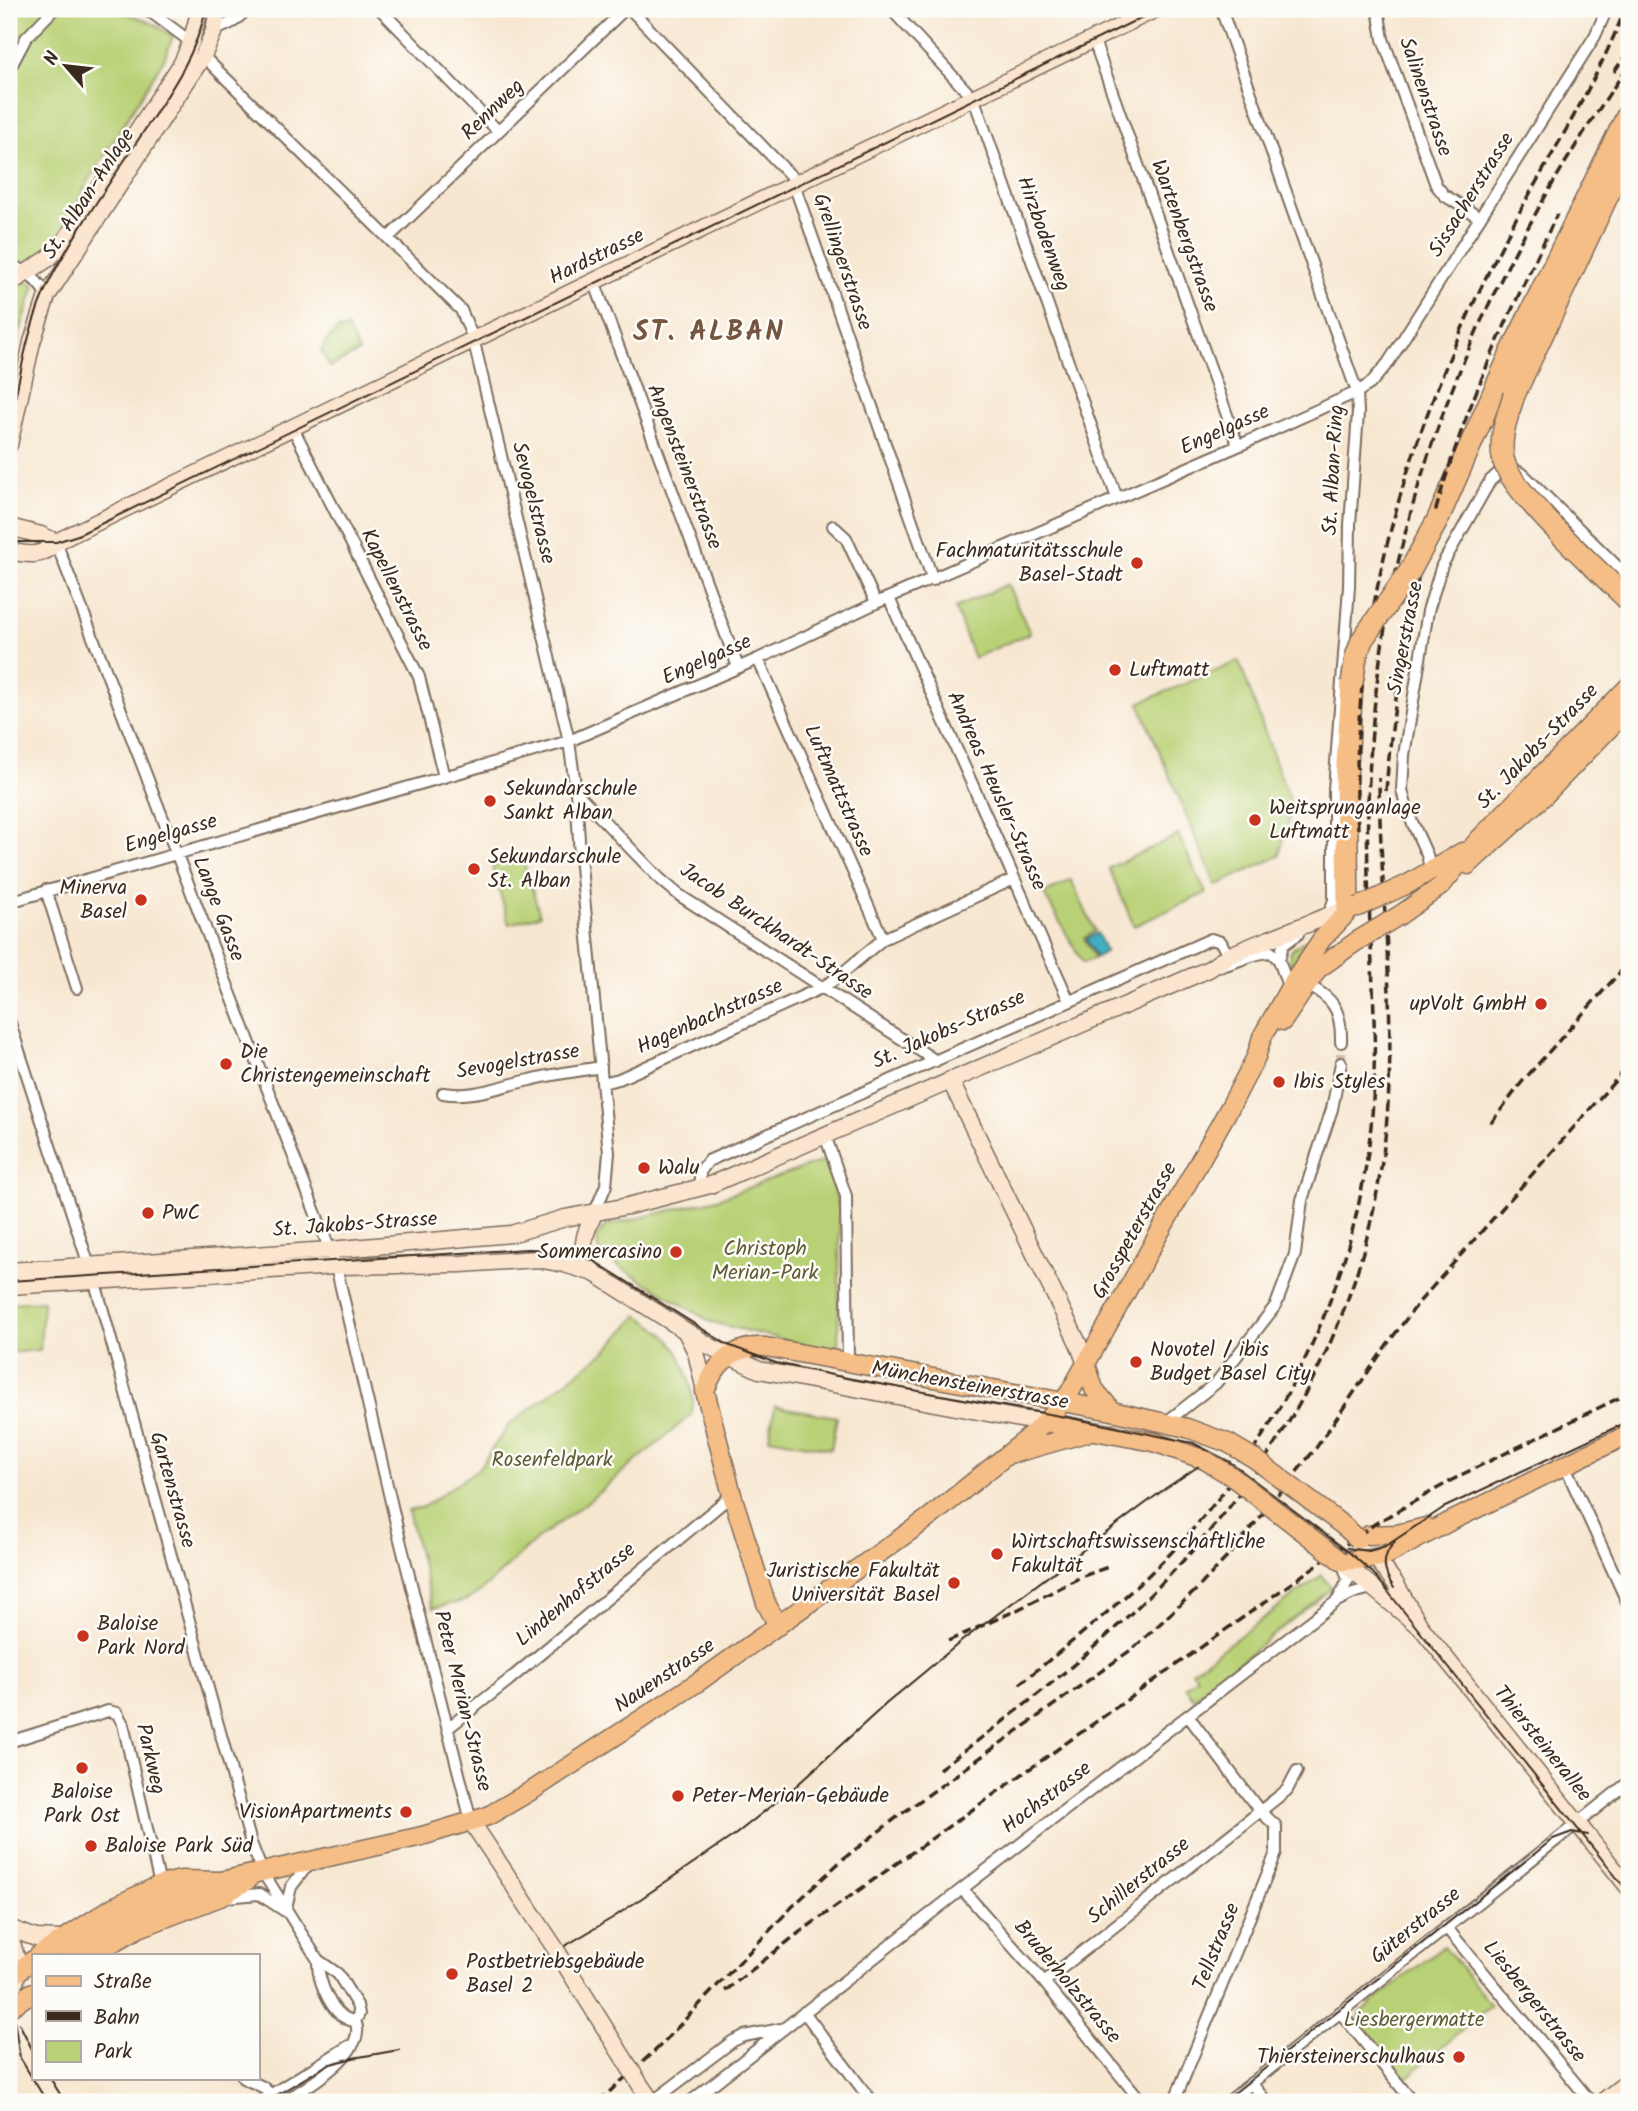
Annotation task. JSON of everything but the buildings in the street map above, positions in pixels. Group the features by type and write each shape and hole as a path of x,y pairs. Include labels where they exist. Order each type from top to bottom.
{"highway":[{"path":"1629,110 1625,147 1523,374 1508,412 1502,446 1509,475 1520,491 1629,601"},
{"path":"1345,910 1354,876 1348,833 1348,740 1356,657 1368,631 1424,548 1452,491 1511,353 1580,212 1625,147"}],"main road":[{"name":"St. Alban-Anlage","path":"9,445 32,342 47,296 203,56 214,31 218,9"},
{"name":"Hardstrasse","path":"9,551 43,554 57,542 1156,9"},
{"name":"St. Alban-Anlage","path":"14,277 49,258 65,241 170,84 191,42 199,13"},
{"path":"199,13 214,31 191,42 203,56"},
{"path":"9,527 57,542"},
{"name":"St. Jakobs-Strasse","path":"1357,940 1400,915 1479,839 1629,686"},
{"path":"1436,879 1490,847 1628,711"},
{"name":"St. Jakobs-Strasse","path":"9,1286 92,1273 512,1234 565,1218 699,1187 731,1177 1209,968 1228,956 1408,884 1436,879"},
{"path":"1345,910 1400,915"},
{"name":"Grosspeterstrasse","path":"1318,969 1322,956 1353,931 1356,920 1345,910"},
{"name":"Grosspeterstrasse","path":"1045,1422 1062,1403 1086,1364 1256,1058 1270,1042 1294,982 1322,939 1346,914 1345,910"},
{"name":"Grosspeterstrasse","path":"1294,982 1318,969 1357,940"},
{"path":"950,1080 1086,1364"},
{"path":"594,1273 587,1264 583,1246 584,1234 595,1212"},
{"name":"St. Jakobs-Strasse","path":"9,1271 92,1273 461,1264 537,1259 594,1273"},
{"name":"Münchensteinerstrasse","path":"594,1273 728,1357 773,1373 1154,1442 1205,1460 1231,1476 1342,1562"},
{"path":"685,1330 696,1353 732,1495 766,1603 778,1626"},
{"name":"Münchensteinerstrasse","path":"728,1357 746,1348 766,1347 1111,1411 1198,1431 1228,1443 1255,1459 1357,1534"},
{"path":"705,1391 712,1375 728,1357"},
{"name":"Münchensteinerstrasse","path":"1086,1364 1094,1389 1111,1411"},
{"name":"Nauenstrasse","path":"93,1954 139,1928 262,1871 422,1836 496,1812 778,1626 930,1517 1009,1455 1045,1422"},
{"path":"1009,1455 1079,1434 1108,1433"},
{"path":"1342,1562 1376,1558 1402,1548 1447,1523 1629,1434"},
{"path":"1357,1534 1397,1534 1447,1523"},
{"path":"1357,1534 1376,1558"},
{"path":"1371,1588 1388,1573 1402,1548"},
{"name":"Thiersteinerallee","path":"1376,1558 1420,1626 1582,1818 1629,1888"},
{"name":"Thiersteinerallee","path":"1342,1562 1420,1626"},
{"name":"Peter Merian-Strasse","path":"471,1821 652,2102"},
{"path":"63,1947 113,1907 160,1885 181,1880 220,1889"},
{"path":"42,1954 152,1906 220,1889"},
{"path":"9,1928 63,1947"},
{"path":"9,1934 16,1982 9,1993"},
{"path":"13,1975 32,1961"},
{"path":"9,2008 32,1993"},
{"path":"1602,2102 1629,2081"}],"street":[{"path":"9,70 26,38 54,9"},
{"path":"140,9 152,13 191,42"},
{"path":"214,31 233,22 248,9"},
{"path":"380,9 498,131"},
{"name":"Rennweg","path":"388,238 625,9"},
{"name":"Grellingerstrasse","path":"631,9 788,170 933,580"},
{"name":"Hirzbodenweg","path":"893,9 972,97 1117,498"},
{"name":"St. Alban-Ring","path":"1221,9 1357,392 1349,587 1334,790 1334,900 1345,910"},
{"name":"Salinenstrasse","path":"1378,9 1384,38 1436,185 1444,195 1479,218"},
{"name":"Sissacherstrasse","path":"1357,392 1370,384 1388,363 1595,36 1607,9"},
{"name":"Wartenbergstrasse","path":"1093,38 1238,446"},
{"name":"Sevogelstrasse","path":"203,56 461,310 474,340 569,741 601,1067 608,1172 607,1185 595,1212"},
{"path":"9,264 14,277 41,286 47,296"},
{"name":"Angensteinerstrasse","path":"594,282 738,667"},
{"name":"Engelgasse","path":"9,902 569,741 1357,392"},
{"name":"Kapellenstrasse","path":"293,428 419,677 444,777"},
{"name":"Singerstrasse","path":"1436,879 1408,813 1402,790 1404,755 1428,611 1442,565 1490,481 1503,469 1512,468 1524,475 1629,578"},
{"path":"833,526 846,537 876,603"},
{"name":"Lange Gasse","path":"57,542 336,1266"},
{"name":"Andreas Heusler-Strasse","path":"889,598 1069,1000"},
{"name":"Luftmattstrasse","path":"758,659 883,939"},
{"name":"Jacob Burckhardt-Strasse","path":"576,792 659,878 679,895 936,1061"},
{"name":"Hagenbachstrasse","path":"602,1083 619,1079 821,988 883,939 1014,879"},
{"path":"46,890 77,988"},
{"name":"St. Jakobs-Strasse","path":"1279,960 1283,945 1289,939 1345,910"},
{"name":"St. Jakobs-Strasse","path":"699,1187 700,1172 708,1161 1069,1000 1211,939 1221,942 1228,956"},
{"name":"St. Jakobs-Strasse","path":"1209,968 1231,964 1262,952 1271,952 1279,960"},
{"path":"1279,960 1294,982 1327,996 1336,1007 1341,1042"},
{"name":"Gartenstrasse","path":"9,1020 92,1273 247,1830 262,1871 318,1960 338,1974 357,2005 359,2014 355,2021 338,2013 323,1989 318,1976 318,1960"},
{"path":"1165,1423 1216,1383 1276,1305 1295,1254 1302,1200 1332,1109 1340,1063"},
{"name":"Sevogelstrasse","path":"443,1093 460,1096 486,1092 558,1073 601,1067"},
{"path":"825,1135 846,1196 848,1363"},
{"name":"Peter Merian-Strasse","path":"336,1266 398,1532 471,1821"},
{"path":"1565,1466 1629,1606"},
{"name":"Lindenhofstrasse","path":"447,1728 509,1681 732,1495"},
{"path":"1337,1601 1348,1580 1342,1562"},
{"name":"Hochstrasse","path":"690,2102 1337,1601 1371,1588"},
{"name":"Parkweg","path":"9,1742 108,1711 117,1713 123,1724 160,1885"},
{"name":"Tellstrasse","path":"1174,2102 1276,1853 1276,1826 1259,1810 1188,1717"},
{"path":"1259,1810 1287,1790 1297,1771"},
{"name":"Güterstrasse","path":"1228,2102 1629,1782"},
{"name":"Schillerstrasse","path":"1044,1982 1259,1810"},
{"path":"220,1889 260,1894 288,1911 291,1887 312,1860"},
{"name":"Bruderholzstrasse","path":"962,1889 1044,1982 1142,2102"},
{"name":"Liesbergerstrasse","path":"1447,1927 1591,2102"},
{"path":"804,2012 872,2102"},
{"path":"1340,2012 1413,2102"},
{"path":"283,2102 334,2068 351,2045 359,2028 355,2021"},
{"name":"Hochstrasse","path":"652,2102 733,2041 744,2036 782,2029"},
{"path":"259,2102 351,2045"},
{"path":"247,2080 271,2095"},
{"path":"1251,2083 1267,2102"}],"green space":[{"path":"73,8 117,12 156,25 173,37 164,59 88,182 66,226 52,246 26,262 9,254 9,9"},
{"path":"25,280 35,285 20,332 9,383 9,290"},
{"path":"347,327 359,352 330,367 321,351 327,340 339,329 341,331"},
{"path":"1007,584 1030,633 974,658 955,608"},
{"path":"1239,661 1292,807 1279,856 1216,886 1139,703"},
{"path":"1178,835 1206,893 1134,926 1109,868"},
{"path":"522,857 540,915 509,924 492,866"},
{"path":"1071,880 1095,931 1084,938 1095,958 1083,963 1044,894"},
{"path":"1318,935 1292,967 1292,950"},
{"name":"Christoph Merian-Park","path":"825,1160 840,1210 838,1353 711,1322 607,1259 598,1250 597,1237 605,1226 714,1200"},
{"path":"43,1301 40,1350 9,1353 9,1303"},
{"name":"Rosenfeldpark","path":"638,1315 658,1329 677,1350 692,1392 691,1415 590,1500 537,1539 481,1591 467,1600 433,1608 408,1511 423,1507 478,1469 509,1425 606,1351"},
{"path":"775,1406 837,1417 831,1449 769,1438"},
{"path":"1322,1575 1332,1588 1194,1698 1185,1687 1197,1677 1192,1671"},
{"name":"Liesbergermatte","path":"1444,1946 1491,2005 1405,2079 1360,2022 1359,2013"}],"water":[{"path":"1097,933 1106,951 1096,957 1086,939"}],"waterway":[{"path":"9,15 12,9"}],"tunnel":[{"path":"1341,1042 1341,1063"},
{"path":"9,1989 32,1975"}],"tram line":[{"path":"9,428 30,333 42,297 83,223 181,73 196,42 206,9"},
{"path":"9,542 56,542 78,535 1159,9"},
{"path":"9,1281 527,1249 553,1250 594,1261 728,1345 776,1363 1193,1443 1230,1462 1373,1573 1629,1893"},
{"path":"1347,1548 1369,1551 1386,1546 1443,1508 1629,1421"},
{"path":"543,1959 614,1917 736,1834 796,1786 887,1703 963,1640 1166,1488 1202,1464 1229,1462"},
{"path":"1394,1588 1387,1576 1385,1559 1395,1542"},
{"path":"1223,2102 1553,1839 1572,1832 1588,1835"},
{"path":"9,1968 16,1995"},
{"path":"9,1987 20,2058 32,2078"},
{"path":"19,2023 32,2049"},
{"path":"265,2102 327,2065 399,2050"},
{"path":"34,2080 47,2102"},
{"path":"51,2080 65,2102"},
{"path":"9,2091 16,2102"}],"railway":[{"path":"1358,829 1357,753 1363,679 1374,605 1390,532 1411,461 1436,390 1465,321 1498,253 1597,72 1625,9"},
{"path":"1614,72 1629,50"},
{"path":"1020,1684 1134,1588 1170,1554 1214,1504 1253,1450 1288,1393 1317,1333 1341,1270 1358,1206 1369,1140 1374,1074 1374,1000 1368,876 1368,795 1380,660 1394,580 1414,501 1439,423 1469,348 1542,202 1629,65"},
{"path":"1386,791 1405,645 1414,596 1438,501 1480,383 1557,214"},
{"path":"939,1769 1025,1704 1105,1637 1179,1565 1244,1488 1299,1404 1342,1313 1373,1213 1388,1104 1390,1022 1379,778"},
{"path":"1491,1123 1522,1082 1629,962"},
{"path":"598,2102 658,2048 791,1908 843,1859 900,1815 1135,1647 1194,1592 1232,1552 1316,1448 1420,1301 1629,1065"},
{"path":"725,1991 800,1932 1376,1523 1463,1474 1629,1393"},
{"path":"948,1641 1081,1577 1108,1567"}],"place":[{"name":"Fachmaturitätsschule Basel-Stadt","path":"1137,563"},
{"name":"Luftmatt","path":"1115,670"},
{"name":"Sekundarschule Sankt Alban","path":"490,801"},
{"name":"Weitsprunganlage Luftmatt","path":"1255,820"},
{"name":"Sekundarschule St. Alban","path":"474,869"},
{"name":"Minerva Basel","path":"141,900"},
{"name":"upVolt GmbH","path":"1541,1004"},
{"name":"Die Christengemeinschaft","path":"226,1064"},
{"name":"Ibis Styles","path":"1279,1082"},
{"name":"Walu","path":"644,1168"},
{"name":"PwC","path":"148,1213"},
{"name":"Sommercasino","path":"676,1252"},
{"name":"Novotel / ibis Budget Basel City","path":"1136,1362"},
{"name":"Wirtschaftswissenschaftliche Fakultät","path":"997,1554"},
{"name":"Juristische Fakultät Universität Basel","path":"954,1583"},
{"name":"Baloise Park Nord","path":"83,1636"},
{"name":"Baloise Park Ost","path":"82,1768"},
{"name":"Peter-Merian-Gebäude","path":"678,1796"},
{"name":"VisionApartments","path":"406,1812"},
{"name":"Baloise Park Süd","path":"91,1846"},
{"name":"Postbetriebsgebäude Basel 2","path":"452,1974"},
{"name":"Thiersteinerschulhaus","path":"1459,2057"}],"district":[{"name":"ST. ALBAN","path":"709,332"}]}
